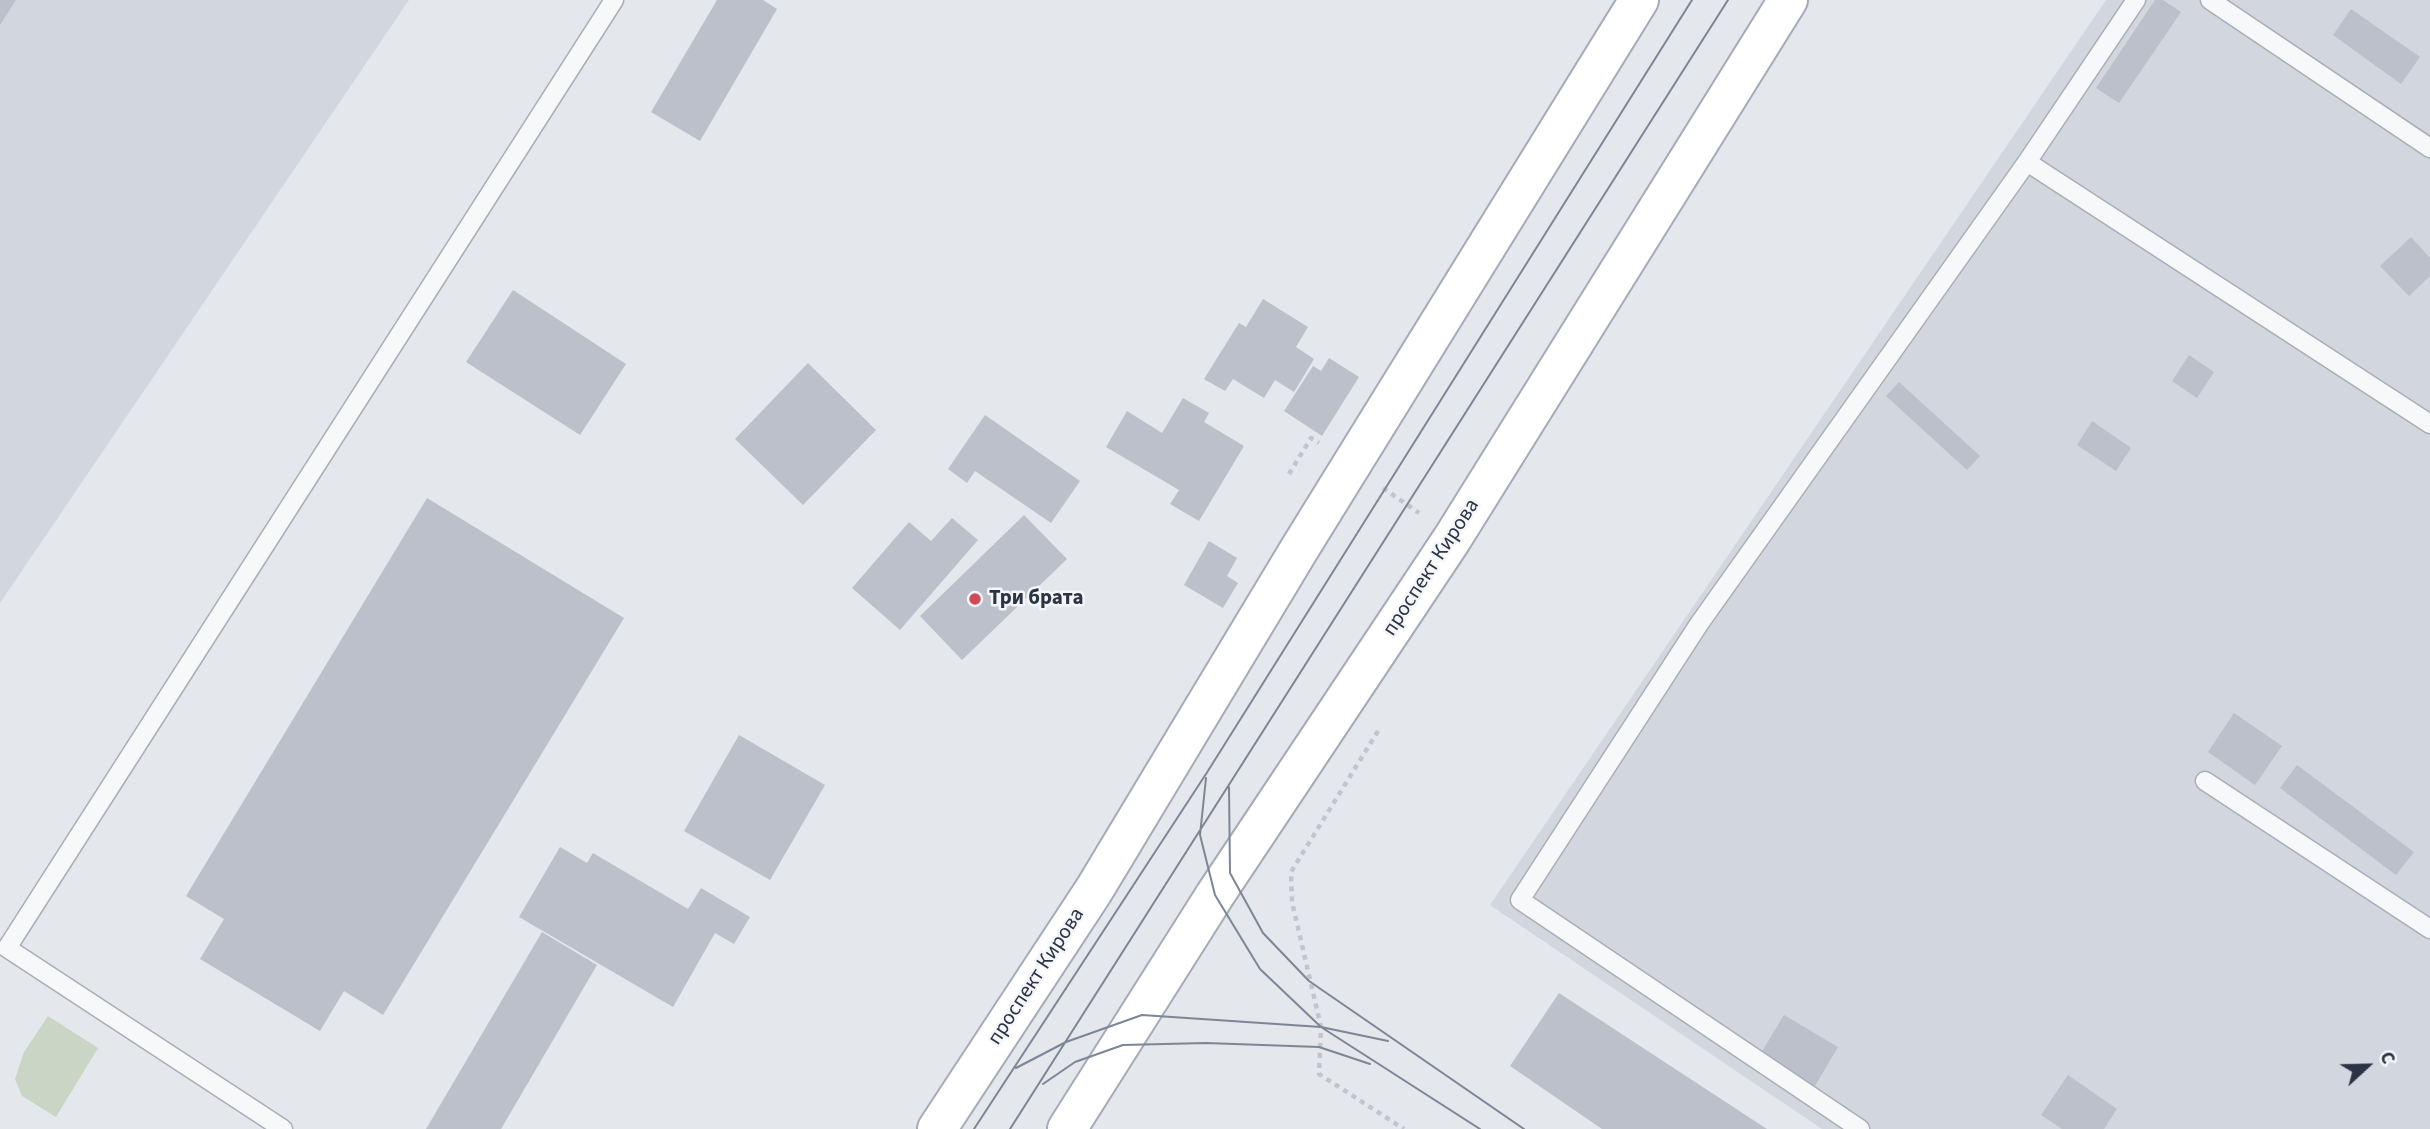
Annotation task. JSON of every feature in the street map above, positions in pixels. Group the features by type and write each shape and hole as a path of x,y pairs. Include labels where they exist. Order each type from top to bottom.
{"main road":[{"name":"проспект Кирова","path":"937,1129 1094,890 1639,0"},
{"name":"проспект Кирова","path":"1067,1129 1123,1045 1215,895 1452,539 1788,0"}],"lane":[{"path":"283,1129 7,948 614,0"},
{"path":"1860,1129 1520,900 1699,624 2027,162 2136,0"},
{"path":"2210,0 2430,148"},
{"path":"2027,162 2430,424"},
{"path":"2205,781 2430,929"}],"path":[{"path":"1289,474 1311,438 1452,539"},
{"path":"1383,722 1291,872 1292,902 1321,1027 1319,1074 1404,1129"}],"shaded area":[{"path":"0,0 409,0 0,603"},
{"path":"2106,0 2430,0 2430,1129 1822,1129 1490,905"}],"green space":[{"path":"48,1016 98,1048 56,1117 22,1096 15,1079 24,1052"}],"building":[{"path":"0,0 16,0 0,25"},
{"path":"717,0 763,0 777,9 700,141 651,112"},
{"path":"2155,0 2163,0 2181,12 2119,103 2096,88"},
{"path":"2351,9 2420,57 2401,84 2333,35"},
{"path":"2411,237 2430,258 2430,276 2409,296 2380,266"},
{"path":"513,290 626,364 580,435 466,362"},
{"path":"1263,299 1308,327 1296,347 1314,359 1294,392 1275,380 1264,398 1233,379 1225,391 1204,379 1239,323 1246,327"},
{"path":"2189,355 2214,372 2197,398 2172,381"},
{"path":"1329,358 1359,377 1322,436 1284,411 1313,366 1321,371"},
{"path":"808,363 876,430 803,505 735,439"},
{"path":"1899,382 1980,456 1967,470 1886,396"},
{"path":"1183,398 1209,413 1204,422 1244,446 1199,521 1170,504 1179,490 1106,447 1127,411 1162,433"},
{"path":"985,415 1080,481 1051,523 975,471 967,483 948,469"},
{"path":"2092,421 2131,448 2116,471 2077,445"},
{"path":"427,498 624,618 383,1015 344,991 320,1031 200,959 224,919 186,896"},
{"path":"1024,515 1067,559 962,660 920,616"},
{"path":"952,518 978,540 900,630 852,588 909,522 931,541"},
{"path":"1209,541 1237,558 1227,576 1238,583 1223,608 1184,585"},
{"path":"2234,713 2282,746 2255,785 2208,752"},
{"path":"739,735 825,785 770,880 684,831"},
{"path":"2297,765 2414,852 2396,875 2280,788"},
{"path":"560,847 587,863 593,853 688,909 701,888 750,917 734,944 715,933 673,1007 519,917"},
{"path":"542,932 597,965 501,1129 426,1129"},
{"path":"1559,993 1767,1129 1602,1129 1510,1066"},
{"path":"1784,1015 1838,1047 1812,1091 1758,1058"},
{"path":"2068,1075 2117,1109 2104,1129 2062,1129 2041,1115"}],"tram line":[{"path":"974,1129 1206,774 1692,0"},
{"path":"1010,1129 1728,0"},
{"path":"1206,778 1200,835 1215,895 1260,969 1321,1027 1480,1129"},
{"path":"1229,787 1230,873 1263,933 1309,981 1524,1129"},
{"path":"1016,1068 1066,1042 1142,1015 1321,1027 1388,1041"},
{"path":"1043,1084 1075,1062 1123,1045 1206,1043 1319,1047 1370,1064"}],"place":[{"name":"Три брата","path":"975,599"}]}
